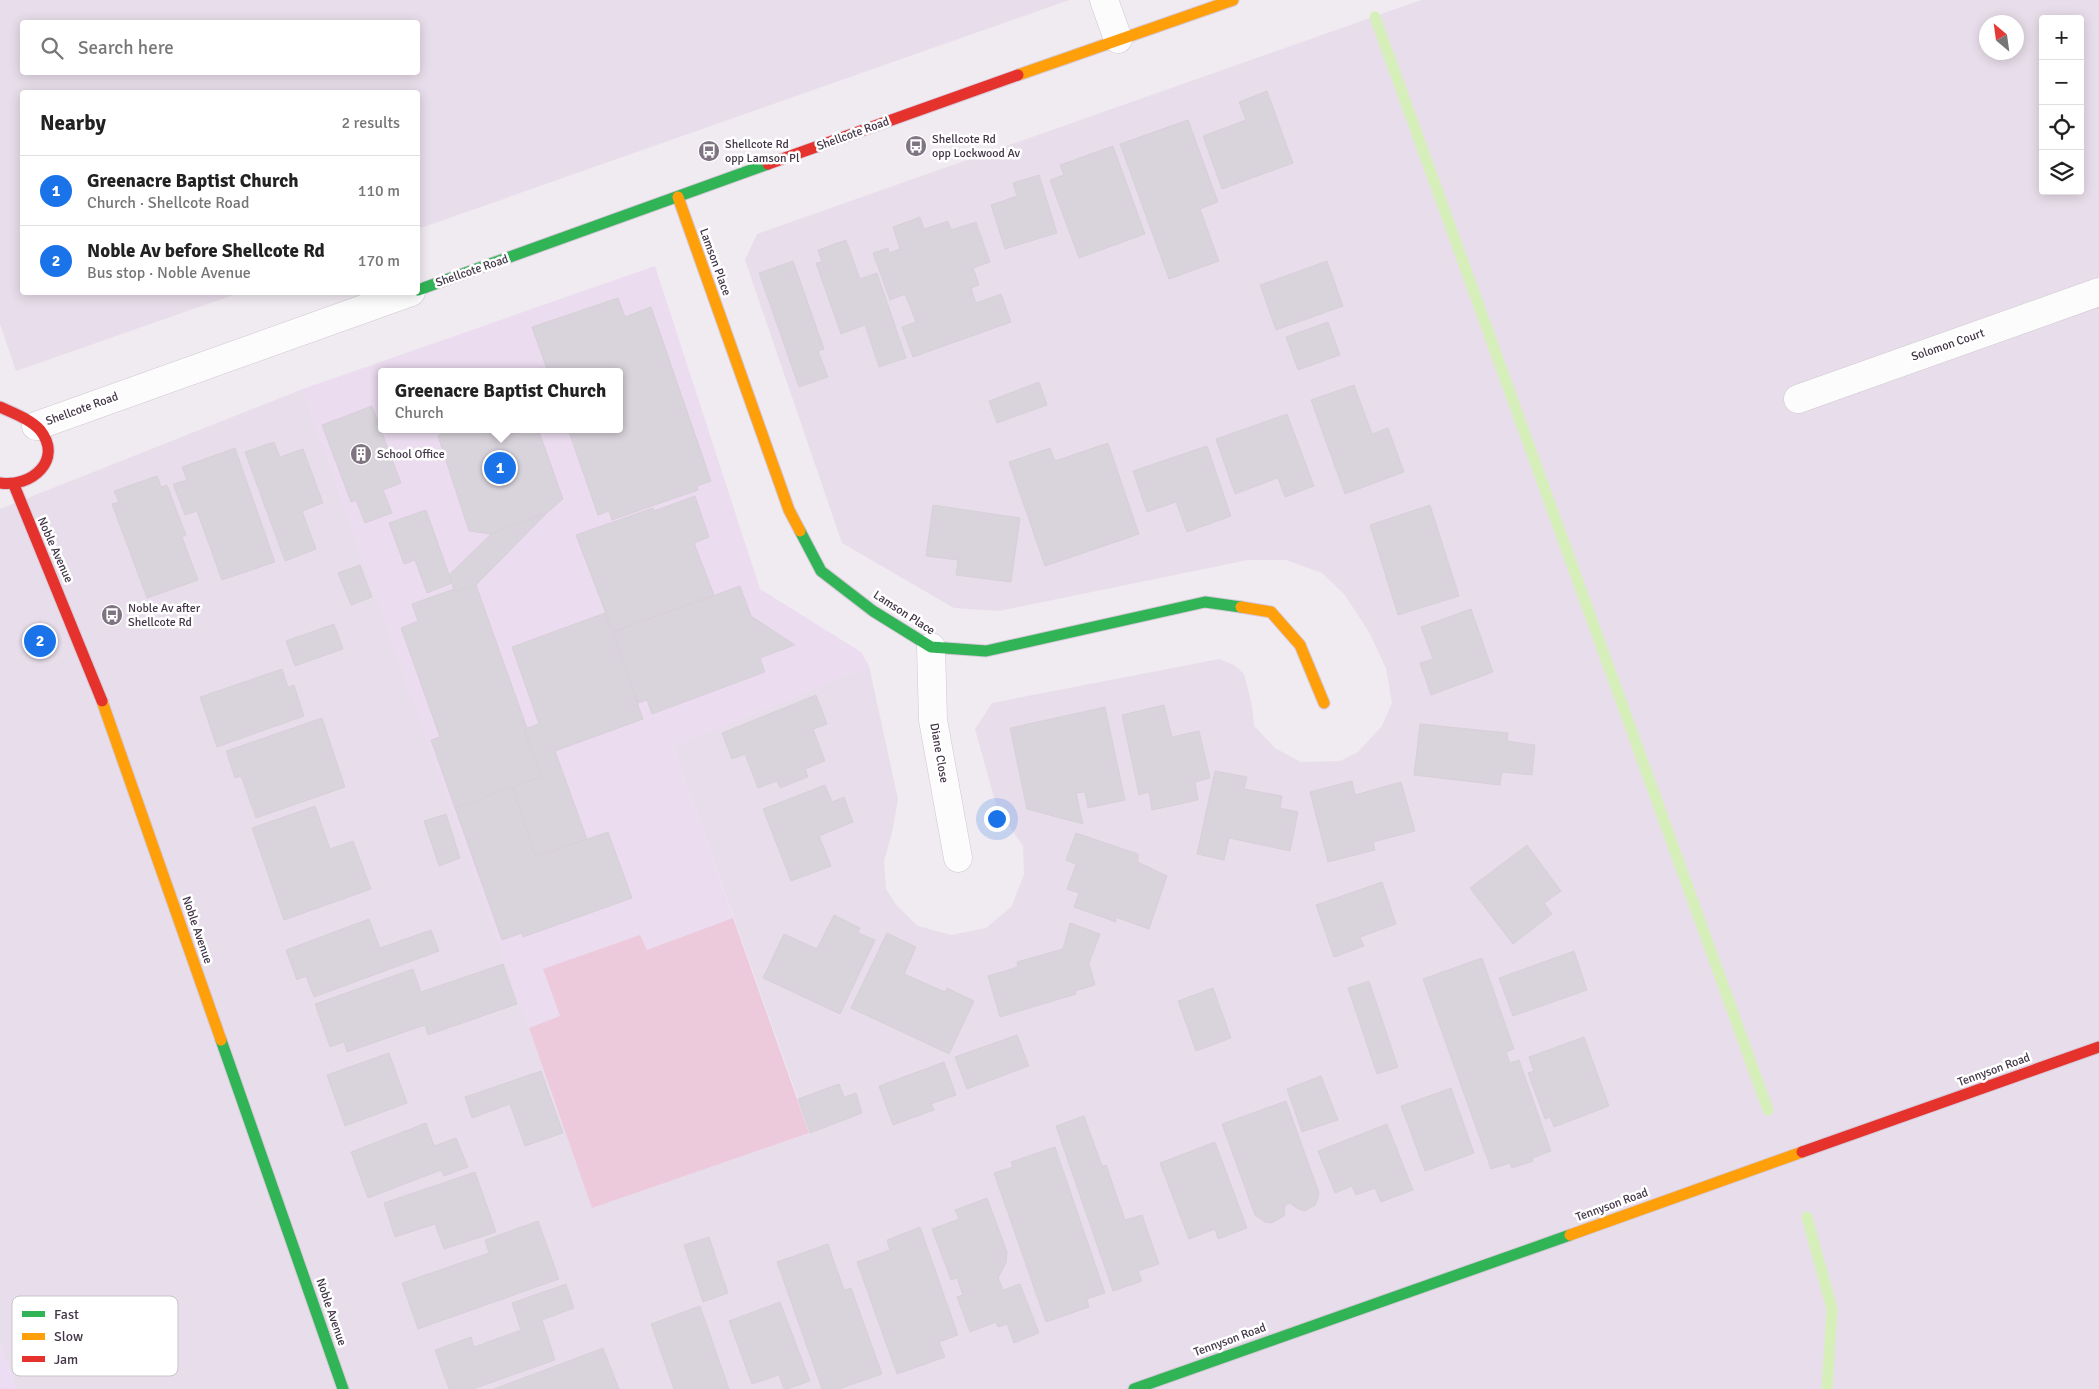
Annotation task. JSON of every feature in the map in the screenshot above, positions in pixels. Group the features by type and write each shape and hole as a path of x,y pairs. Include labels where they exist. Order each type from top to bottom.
{"street":[{"path":"1104,0 1118,39"},
{"name":"Shellcote Road","path":"420,289 1118,39 1233,0"},
{"name":"Lamson Place","path":"678,197 789,510 821,571 873,611 931,647 986,651 1205,602 1271,612 1300,645 1324,703"},
{"name":"Solomon Court","path":"1798,399 2099,292"},
{"name":"Shellcote Road","path":"36,426 403,295"},
{"path":"0,407 36,426 45,438 47,456 40,473 24,484 0,483"},
{"name":"Noble Avenue","path":"14,485 108,718 343,1389"},
{"name":"Diane Close","path":"931,647 933,720 958,858"},
{"name":"Tennyson Road","path":"1134,1389 2099,1047"}],"shaded area":[{"path":"0,0 1069,0 420,228 420,90 20,90 20,295 233,295 16,371 0,324"},
{"path":"1421,0 2099,0 2099,1389 16,1389 0,1344 0,509 303,389 592,1207 810,1133 673,746 869,666 898,799 892,833 884,861 886,889 897,906 918,926 951,935 986,928 1012,906 1024,874 1023,846 997,808 975,729 992,703 1219,659 1234,665 1244,674 1252,705 1254,726 1275,748 1301,762 1340,761 1358,752 1382,726 1392,703 1386,668 1369,632 1344,594 1322,573 1286,560 1248,560 999,611 954,608 842,543 745,260 757,234"},
{"path":"655,266 760,589 861,652 869,666 673,746 809,1133 592,1208 303,389"},
{"path":"733,918 809,1133 592,1208 529,1028 560,1016 543,969 640,935 647,950"},
{"path":"0,1344 16,1389 0,1389"}],"building":[{"path":"1267,91 1293,163 1222,189 1203,136 1246,120 1239,102"},
{"path":"1188,120 1218,202 1200,209 1219,261 1169,279 1120,144"},
{"path":"1113,146 1145,234 1079,258 1050,180 1064,175 1060,165"},
{"path":"1039,175 1057,233 1005,249 991,205 1017,196 1013,183"},
{"path":"920,217 924,229 948,221 951,230 976,222 990,262 973,268 979,285 971,288 976,303 1001,294 1011,322 913,357 902,327 916,322 905,294 890,300 873,253 888,248 889,253 900,249 893,227"},
{"path":"846,240 860,279 877,273 906,358 879,367 865,325 841,334 816,263 822,262 818,250"},
{"path":"793,261 824,349 818,351 828,377 799,387 759,273"},
{"path":"1327,261 1343,306 1276,330 1260,285"},
{"path":"618,298 625,317 651,307 711,481 697,486 698,490 612,520 609,511 598,515 569,433 623,433 623,368 547,368 532,327"},
{"path":"1328,322 1340,355 1298,370 1286,337"},
{"path":"1039,382 1047,405 997,423 989,401"},
{"path":"1354,385 1372,434 1388,428 1404,472 1345,494 1311,400"},
{"name":"School Office","path":"372,406 378,422 378,433 382,433 401,483 383,490 392,513 365,523 356,500 351,502 322,425"},
{"path":"1287,414 1314,486 1285,497 1278,478 1235,494 1216,439"},
{"path":"441,433 539,433 563,499 548,512 491,534 469,531 438,436"},
{"path":"274,442 280,457 303,449 323,503 302,511 316,549 285,561 245,452"},
{"path":"1108,443 1139,534 1045,566 1009,462 1050,448 1055,461"},
{"path":"1207,446 1231,516 1187,532 1176,502 1147,512 1133,471"},
{"path":"235,448 275,562 222,580 197,511 185,515 173,484 187,480 182,467"},
{"path":"157,476 161,487 167,485 186,535 182,537 198,580 147,598 112,504 119,502 114,491"},
{"path":"695,496 709,537 694,543 714,595 613,632 576,535 653,508 654,511"},
{"path":"933,505 1020,518 1011,582 956,575 958,560 926,556"},
{"path":"1430,505 1459,596 1398,615 1370,525"},
{"path":"426,510 452,583 427,593 415,560 404,564 389,523"},
{"path":"548,512 476,585 455,592 449,575 491,534"},
{"path":"360,565 372,597 351,605 338,573"},
{"path":"476,585 527,728 524,729 541,777 455,808 431,740 440,737 401,628 418,621 412,604 454,589 455,592"},
{"path":"740,586 751,616 795,645 760,658 765,672 652,714 647,700 638,703 613,632"},
{"path":"1471,609 1493,672 1431,695 1420,663 1433,659 1421,627"},
{"path":"605,613 643,719 555,751 587,839 536,857 512,787 541,777 524,729 539,724 512,647"},
{"path":"334,624 343,649 295,666 286,641"},
{"path":"282,669 288,687 294,685 304,716 217,747 200,697"},
{"path":"816,695 827,724 813,729 825,761 805,769 808,777 780,788 777,781 758,788 745,754 732,759 722,733"},
{"path":"1164,705 1172,737 1199,731 1210,778 1195,782 1198,800 1152,810 1149,792 1139,795 1122,715"},
{"path":"1105,707 1125,800 1088,808 1085,792 1076,793 1083,824 1027,809 1010,728"},
{"path":"322,718 345,787 256,818 241,776 235,778 226,751"},
{"path":"1420,724 1508,733 1507,741 1535,745 1532,775 1502,772 1500,785 1414,775"},
{"path":"1215,771 1247,777 1244,789 1282,796 1280,808 1298,812 1290,851 1229,838 1224,860 1197,854"},
{"path":"1352,781 1355,795 1401,782 1415,831 1373,842 1375,850 1328,862 1310,792"},
{"path":"825,785 832,802 844,797 853,822 819,836 831,866 791,881 763,809"},
{"path":"512,787 536,857 608,832 632,898 523,937 522,933 502,940 455,808"},
{"path":"315,806 330,849 353,841 371,889 284,920 252,828"},
{"path":"446,814 460,858 439,866 424,821"},
{"path":"1076,833 1138,854 1138,862 1167,876 1149,929 1115,917 1116,922 1074,907 1079,893 1067,889 1076,864 1066,860"},
{"path":"1527,845 1561,891 1544,903 1552,914 1513,944 1470,888"},
{"path":"1382,882 1396,924 1360,937 1364,946 1334,957 1316,905"},
{"path":"834,915 860,928 858,933 875,940 840,1014 763,978 784,934 817,949"},
{"path":"369,919 380,948 431,930 439,951 314,997 306,976 297,980 286,950"},
{"path":"1070,923 1100,934 1089,963 1095,985 1075,991 1076,994 1000,1017 988,976 1018,967 1017,962 1063,949"},
{"path":"887,933 916,947 904,974 945,992 947,988 974,1001 949,1054 851,1008"},
{"path":"1574,951 1587,990 1513,1016 1499,978"},
{"path":"1482,958 1514,1049 1506,1052 1510,1063 1519,1060 1551,1151 1532,1158 1533,1161 1512,1168 1510,1163 1491,1169 1423,979"},
{"path":"503,964 517,1004 428,1035 425,1025 347,1052 344,1042 330,1047 315,1004 413,969 421,992"},
{"path":"1369,981 1398,1067 1377,1074 1348,988"},
{"path":"1213,988 1231,1038 1196,1051 1178,1001"},
{"path":"1017,1035 1029,1066 967,1089 955,1057"},
{"path":"1584,1037 1609,1106 1554,1127 1550,1117 1545,1119 1528,1073 1534,1071 1529,1057"},
{"path":"389,1053 407,1103 345,1126 327,1075"},
{"path":"944,1062 956,1095 931,1104 934,1110 893,1125 879,1086"},
{"path":"541,1071 563,1133 525,1146 510,1104 472,1118 465,1097"},
{"path":"1321,1076 1338,1120 1302,1132 1287,1089"},
{"path":"839,1084 844,1097 856,1093 862,1113 810,1133 798,1099"},
{"path":"1451,1088 1474,1153 1425,1171 1401,1106"},
{"path":"1286,1101 1319,1193 1315,1205 1305,1211 1298,1209 1290,1203 1285,1205 1284,1216 1271,1223 1265,1222 1255,1215 1222,1124"},
{"path":"1084,1116 1102,1166 1106,1165 1125,1220 1142,1215 1159,1264 1138,1271 1142,1281 1113,1291 1056,1126"},
{"path":"426,1123 434,1146 456,1138 468,1167 444,1176 441,1170 368,1198 351,1152"},
{"path":"1387,1124 1413,1190 1381,1202 1375,1188 1356,1195 1352,1186 1335,1193 1318,1151"},
{"path":"1215,1142 1247,1228 1218,1239 1215,1229 1189,1239 1160,1163"},
{"path":"1055,1147 1105,1293 1087,1299 1089,1307 1046,1322 994,1173 1013,1167 1011,1162"},
{"path":"475,1172 496,1232 444,1249 435,1224 395,1237 384,1203"},
{"path":"987,1198 1007,1252 1006,1263 998,1278 1003,1290 1020,1284 1039,1333 1014,1343 1007,1324 998,1327 996,1322 970,1332 957,1297 963,1295 957,1278 951,1280 932,1229 959,1219 955,1210"},
{"path":"538,1221 559,1279 418,1329 402,1283 489,1253 485,1240"},
{"path":"920,1227 958,1335 939,1342 945,1357 897,1374 857,1262 890,1250 887,1240"},
{"path":"709,1237 728,1293 703,1302 684,1245"},
{"path":"828,1244 844,1290 851,1288 882,1374 839,1389 822,1389 777,1262"},
{"path":"566,1284 574,1308 542,1320 555,1360 473,1389 449,1389 435,1350 471,1337 474,1347 521,1330 512,1303"},
{"path":"780,1302 810,1381 787,1389 784,1389 779,1375 752,1384 729,1321"},
{"path":"700,1306 729,1389 674,1389 651,1324"},
{"path":"603,1348 619,1389 494,1389"}],"waterway":[{"path":"1375,17 1768,1110"},
{"path":"1807,1217 1832,1309 1827,1389"}],"traffic: fast":[{"path":"420,289 768,164"},
{"path":"800,531 821,571 873,611 931,647 986,651 1205,602 1241,607"},
{"path":"221,1040 343,1389"},
{"path":"1134,1389 1570,1235"}],"traffic: slow":[{"path":"1018,75 1233,0"},
{"path":"678,197 789,510 800,531"},
{"path":"1241,607 1271,612 1300,645 1324,703"},
{"path":"102,701 221,1040"},
{"path":"1570,1235 1802,1152"}],"traffic: jam":[{"path":"768,164 1018,75"},
{"path":"0,407 36,426 46,441 48,452 41,470 33,476 23,481 0,483"},
{"path":"14,485 102,701"},
{"path":"1802,1152 2099,1047"}],"place":[{"name":"Shellcote Rd opp Lockwood Av","path":"916,146"},
{"name":"Shellcote Rd opp Lamson Pl","path":"709,151"},
{"name":"School Office","path":"361,454"},
{"name":"Greenacre Baptist Church","path":"500,468"},
{"name":"Noble Av after Shellcote Rd","path":"112,615"},
{"name":"Noble Av before Shellcote Rd","path":"40,641"}]}
